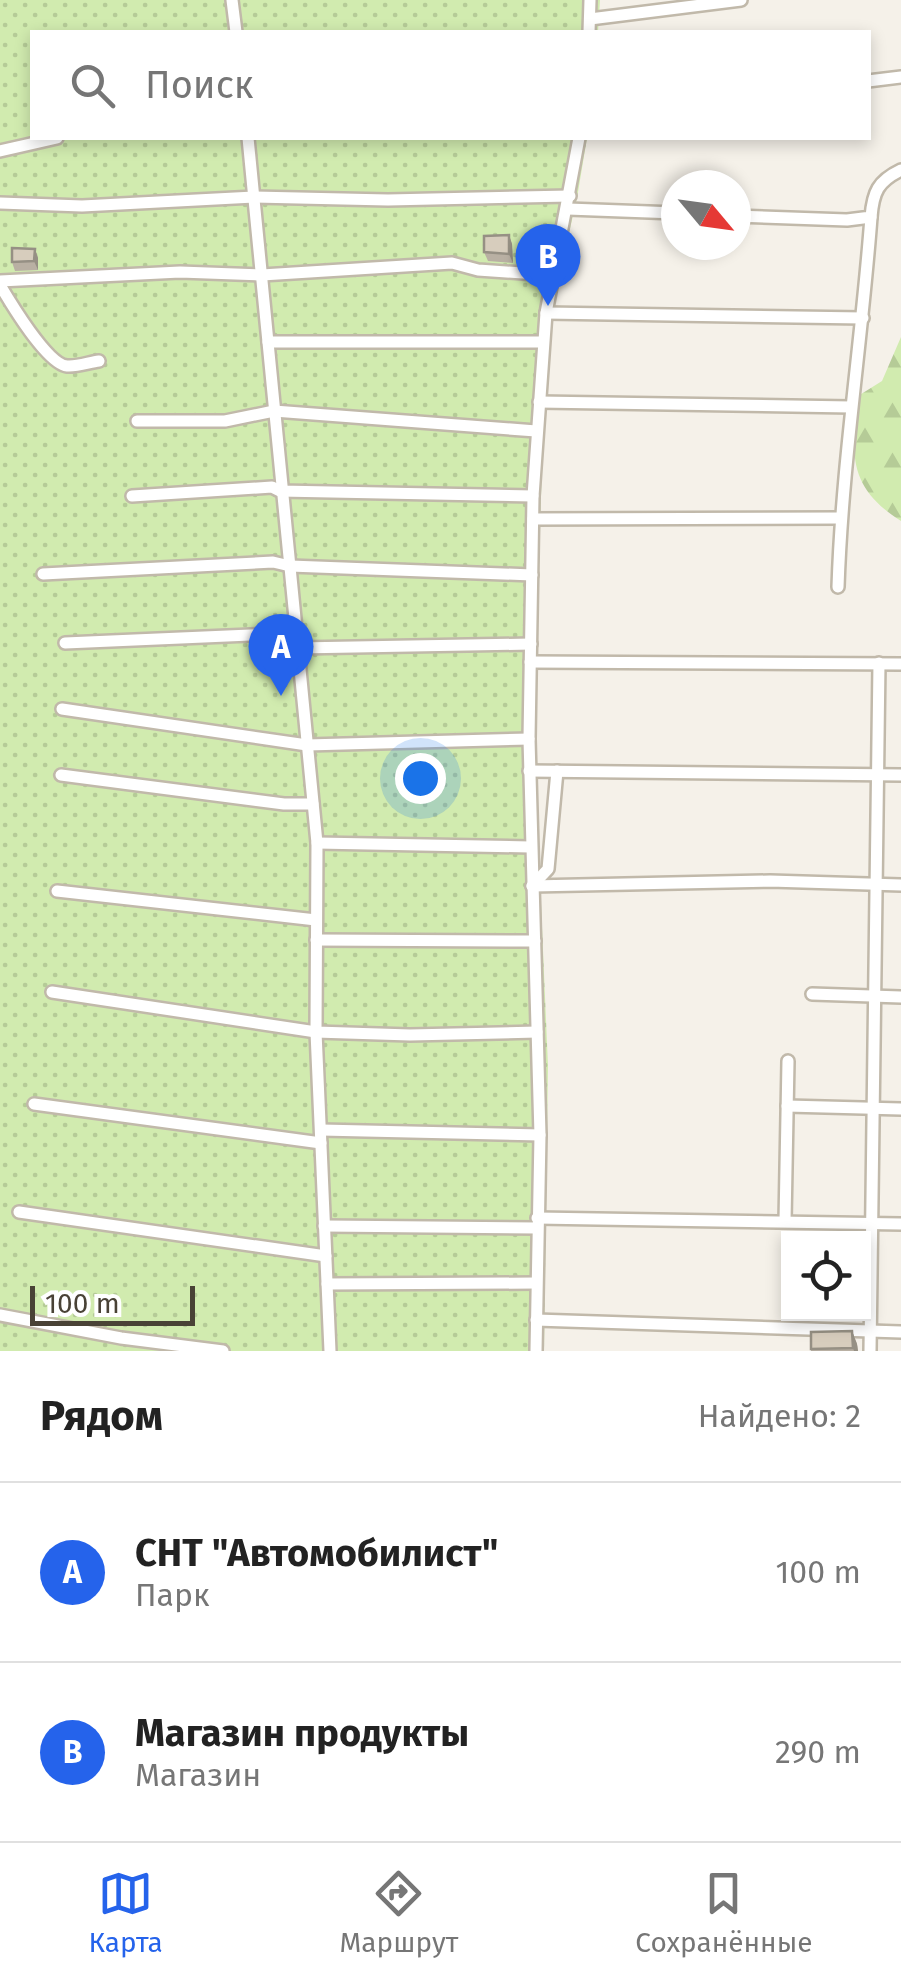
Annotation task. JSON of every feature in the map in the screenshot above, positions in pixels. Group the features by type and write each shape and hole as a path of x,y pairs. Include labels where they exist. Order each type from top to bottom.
{"street":[{"path":"232,0 236,30"},
{"path":"590,0 590,26 741,0"},
{"path":"871,81 901,76"},
{"path":"0,151 48,140"},
{"path":"248,140 316,843 316,1032 330,1351"},
{"path":"536,1351 540,1135 529,771 533,496 546,313 579,140"},
{"path":"838,587 840,518 864,318 873,194 878,184 901,170"},
{"path":"0,204 82,206 254,197 569,202 661,212"},
{"path":"751,217 847,220 871,217"},
{"path":"100,361 66,366 56,361 16,311 0,283 180,272 262,275 452,263 478,270 552,275"},
{"path":"546,313 864,318"},
{"path":"268,342 543,342"},
{"path":"539,402 851,407"},
{"path":"137,421 224,420 274,411 536,431"},
{"path":"132,496 272,487 280,491 533,496"},
{"path":"534,519 840,518"},
{"path":"42,574 273,562 290,566 532,575"},
{"path":"65,643 296,633"},
{"path":"298,648 531,644"},
{"path":"530,662 901,664"},
{"path":"870,1351 879,663"},
{"path":"62,710 307,744 529,739"},
{"path":"529,771 901,775"},
{"path":"532,886 548,869 558,771"},
{"path":"61,775 284,804 312,804"},
{"path":"316,843 530,846"},
{"path":"532,886 770,881 901,885"},
{"path":"57,890 316,920"},
{"path":"316,940 535,941"},
{"path":"52,992 316,1032 537,1032"},
{"path":"812,994 901,997"},
{"path":"785,1221 788,1061"},
{"path":"34,1104 321,1136 540,1135"},
{"path":"787,1106 901,1109"},
{"path":"19,1212 326,1256"},
{"path":"324,1226 785,1221 901,1224"},
{"path":"327,1284 536,1283"},
{"path":"0,1315 120,1338 223,1351"},
{"path":"536,1320 901,1332"}],"green space":[{"path":"0,0 600,0 598,30 30,30 30,140 587,140 556,290 544,393 534,741 548,1066 544,1351 0,1351"},
{"path":"901,337 901,521 883,508 862,482 854,435 858,396 882,381"}],"building":[{"path":"509,235 509,254 484,252 484,236"},
{"path":"12,248 35,249 34,261 12,262"},
{"path":"852,1331 853,1348 811,1349 811,1332"}],"place":[{"name":"Магазин продукты","path":"548,306"},
{"name":"СНТ \"Автомобилист\"","path":"281,696"}]}
